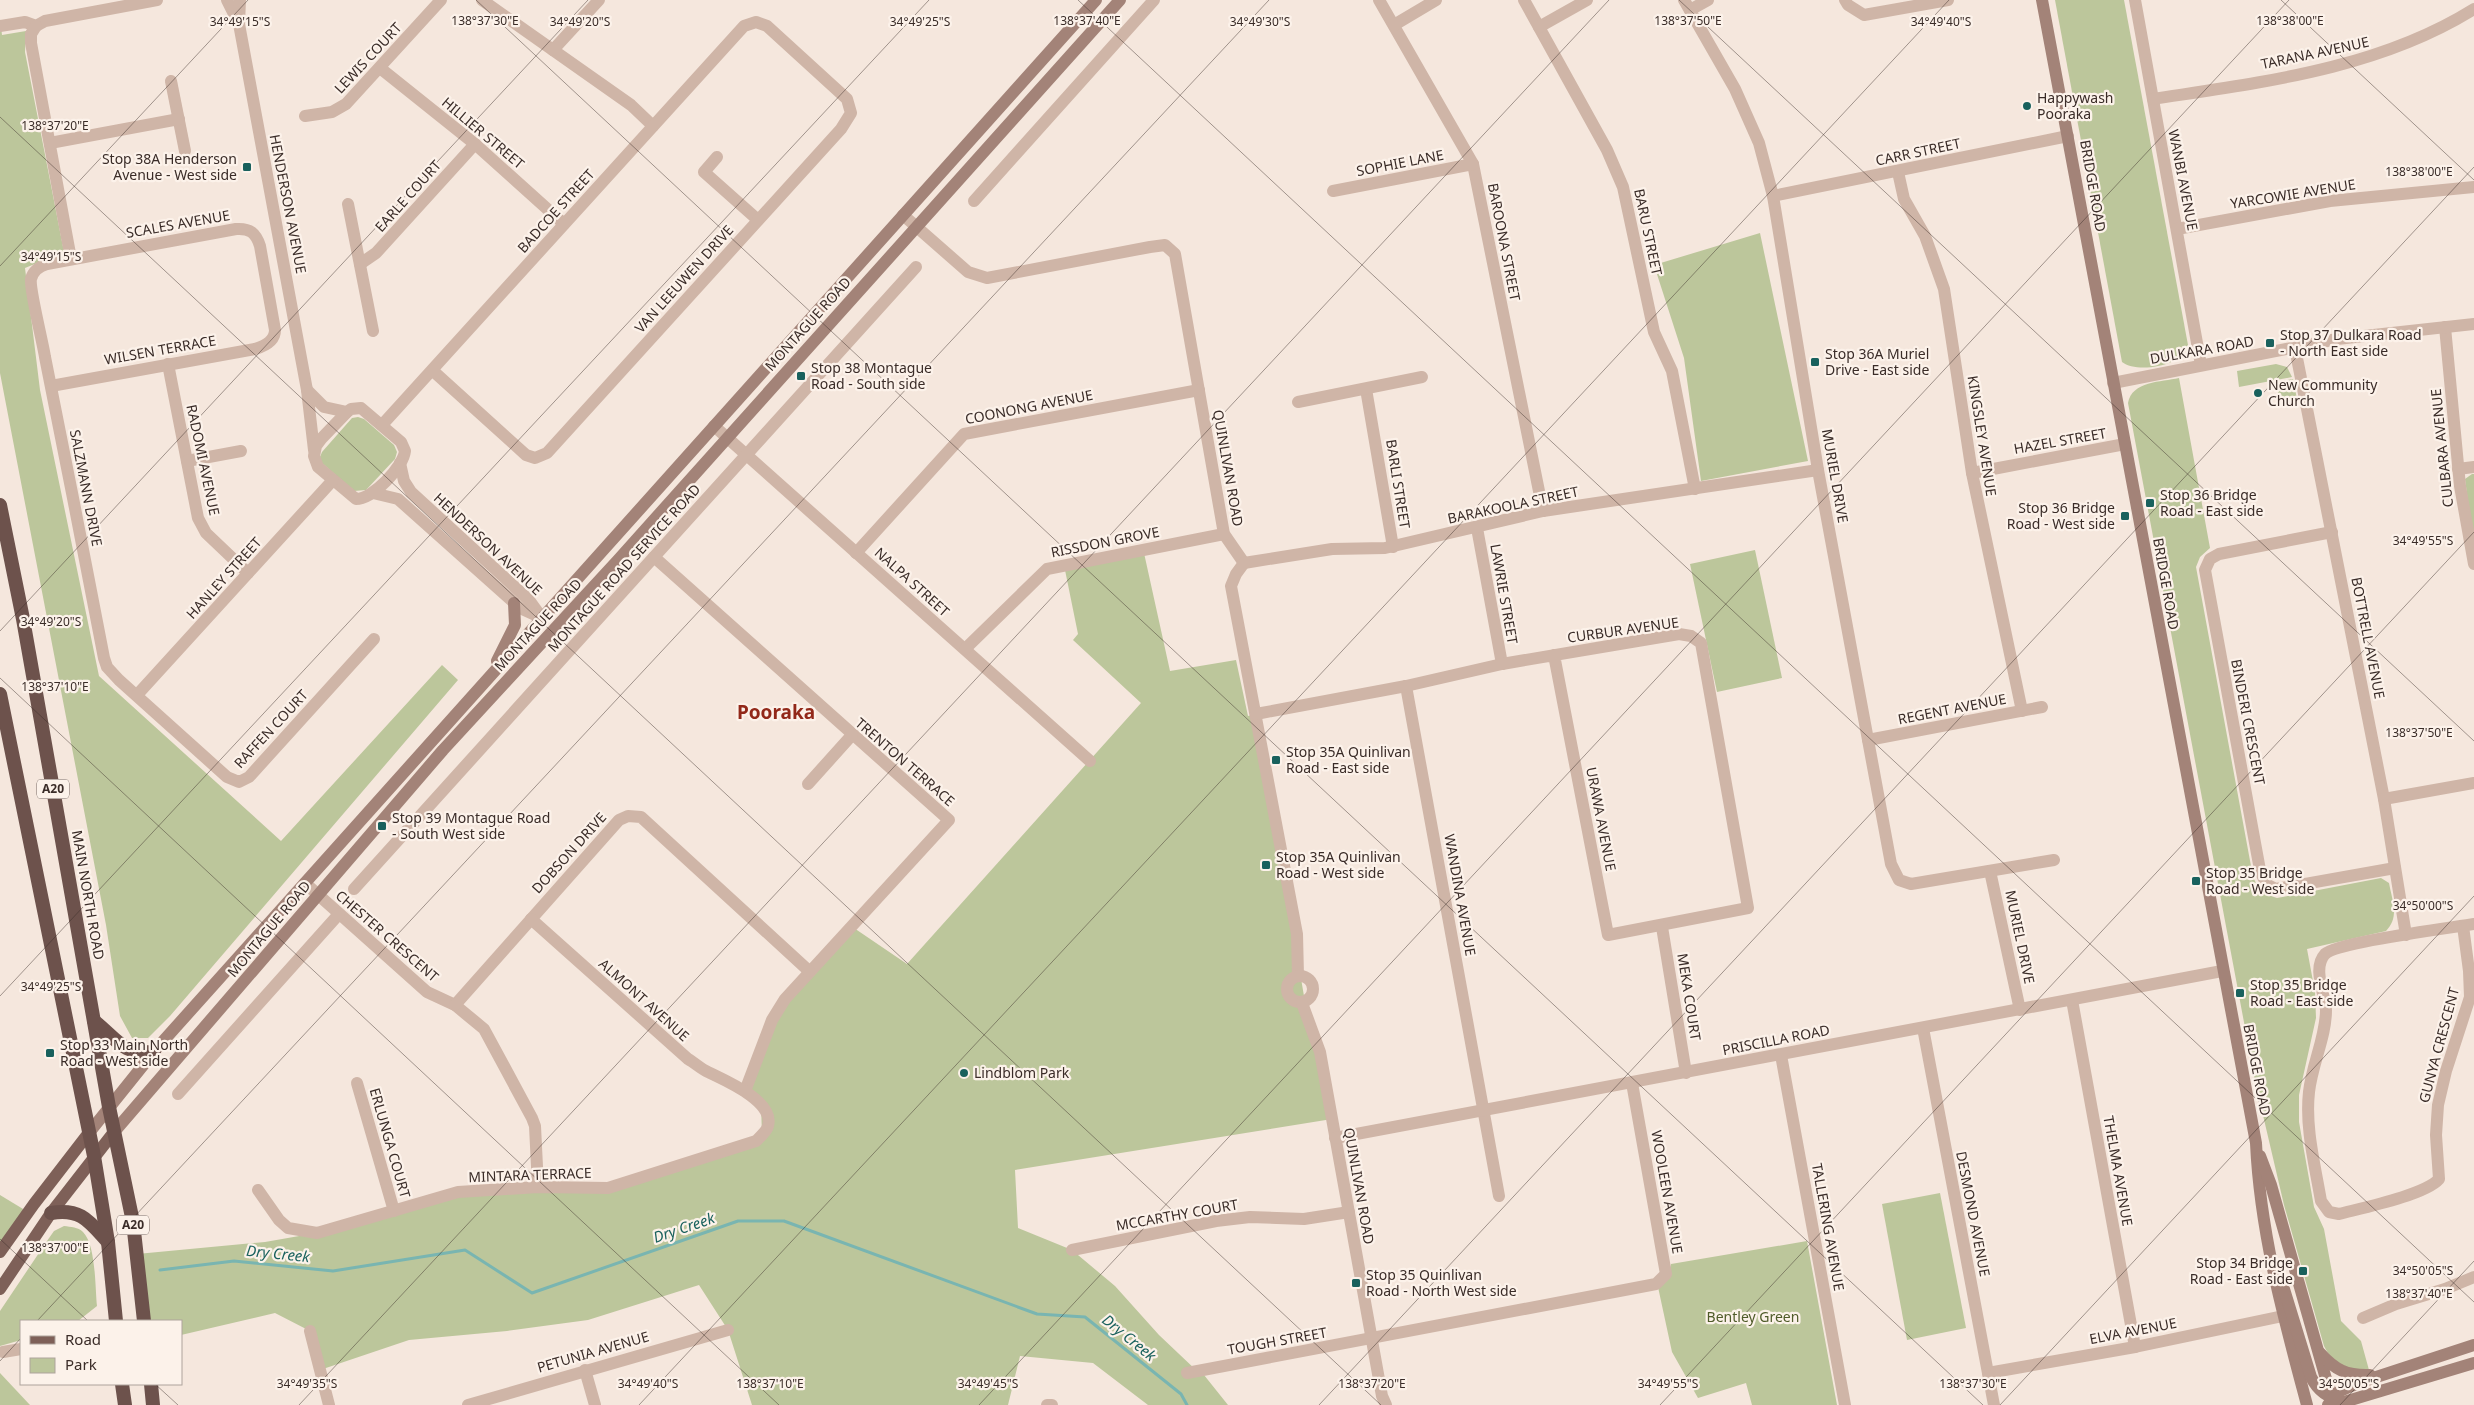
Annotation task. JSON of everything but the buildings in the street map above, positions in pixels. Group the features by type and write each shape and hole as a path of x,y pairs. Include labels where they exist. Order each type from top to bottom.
{"highway":[{"name":"MAIN NORTH ROAD","path":"0,505 22,619 108,1107 132,1222 144,1320"},
{"name":"A20","path":"0,694 94,1156 108,1242 116,1320"},
{"path":"94,1021 126,1049 136,1052 154,1052"},
{"path":"52,1213 75,1212 89,1222 108,1242"},
{"path":"122,1385 124,1405"},
{"path":"151,1385 153,1405"}],"main road":[{"name":"MONTAGUE ROAD","path":"0,1252 108,1107 154,1052 1096,0"},
{"path":"1101,0 1116,5"},
{"name":"BRIDGE ROAD","path":"2042,0 2222,971 2256,1143 2271,1185 2331,1403"},
{"name":"MONTAGUE ROAD","path":"0,1289 94,1156 317,894 443,750 1116,5"},
{"path":"490,677 515,626 514,603"},
{"path":"542,618 554,629"},
{"name":"BRIDGE ROAD","path":"2256,1143 2258,1189 2270,1251 2283,1316 2307,1405"},
{"path":"2270,1251 2294,1314 2311,1377 2315,1385 2331,1403"},
{"path":"2331,1403 2340,1391 2377,1375 2474,1345"},
{"path":"2317,1349 2332,1366 2347,1374 2377,1375"},
{"path":"2428,1359 2433,1376"},
{"path":"2331,1403 2344,1402 2474,1363"},
{"path":"2366,1405 2386,1389"}],"street":[{"path":"71,259 31,43 32,34 36,26 45,21 109,4 157,0"},
{"name":"HENDERSON AVENUE","path":"230,0 239,24 307,390 314,450"},
{"name":"HENDERSON AVENUE","path":"239,24 240,0"},
{"name":"LEWIS COURT","path":"305,116 339,110 351,100 441,0"},
{"path":"482,0 631,105 653,126"},
{"path":"553,50 599,0"},
{"path":"974,201 1154,0"},
{"name":"BAROONA STREET","path":"1379,0 1473,164 1543,511"},
{"path":"1394,26 1436,0"},
{"name":"BARU STREET","path":"1524,0 1607,150 1623,187 1654,332 1672,371 1695,489"},
{"path":"1539,28 1587,0"},
{"path":"1687,5 1708,0"},
{"path":"1845,0 1848,5 1864,15 1890,6 1948,0"},
{"name":"WANBI AVENUE","path":"2135,0 2201,365"},
{"name":"MURIEL DRIVE","path":"1687,5 1735,89 1759,143 1773,196 1818,470 1891,864 1899,880 1911,884 2054,860"},
{"name":"TARANA AVENUE","path":"2153,99 2331,67 2363,59 2421,39 2474,9"},
{"path":"0,26 25,22 36,26"},
{"name":"BADCOE STREET","path":"382,425 744,26 756,22"},
{"name":"VAN LEEUWEN DRIVE","path":"432,370 526,455 535,458 542,455 758,220 840,128 851,113 847,100 768,26 756,22"},
{"name":"HILLIER STREET","path":"380,68 475,144 564,224"},
{"path":"171,81 185,151"},
{"path":"50,143 179,118"},
{"name":"CARR STREET","path":"1773,196 2068,136"},
{"name":"EARLE COURT","path":"360,264 376,253 475,144"},
{"path":"717,157 704,172 758,220"},
{"name":"SOPHIE LANE","path":"1334,192 1473,164"},
{"name":"KINGSLEY AVENUE","path":"1898,172 1904,199 1924,236 1944,289 1972,473 2022,711"},
{"name":"YARCOWIE AVENUE","path":"2177,229 2330,201 2474,187"},
{"name":"EARLE COURT","path":"348,204 373,331"},
{"name":"QUINLIVAN ROAD","path":"903,215 968,272 987,278 1165,245 1175,254 1224,534 1244,564"},
{"name":"SCALES AVENUE","path":"33,274 41,265 236,229 249,230 257,236 260,246 275,330 273,339"},
{"name":"MONTAGUE ROAD SERVICE ROAD","path":"354,889 916,267"},
{"name":"SALZMANN DRIVE","path":"33,274 31,284 105,663 111,672 137,696"},
{"name":"DULKARA ROAD","path":"2113,382 2337,339 2474,324"},
{"name":"CULBARA AVENUE","path":"2445,327 2458,469 2474,564"},
{"name":"WILSEN TERRACE","path":"51,386 260,347 273,339"},
{"name":"BOTTRELL AVENUE","path":"2295,348 2384,799 2406,935"},
{"name":"RADOMI AVENUE","path":"168,364 198,518 206,533 248,573"},
{"path":"1298,402 1422,377"},
{"name":"BARLI STREET","path":"1366,389 1393,547"},
{"path":"307,390 324,407 347,412"},
{"name":"COONONG AVENUE","path":"856,553 964,434 1199,390"},
{"path":"361,408 403,446 404,455 400,464 365,499 356,499 314,461 314,450 322,438 347,412 351,409 361,408"},
{"name":"NALPA STREET","path":"714,426 1090,760"},
{"name":"HAZEL STREET","path":"1972,473 2125,444"},
{"path":"187,461 242,451"},
{"name":"HENDERSON AVENUE","path":"400,464 404,481 411,492 529,600 542,618"},
{"path":"2458,469 2474,467"},
{"name":"BARAKOOLA STREET","path":"1244,564 1332,549 1393,547 1543,511 1818,470"},
{"name":"HANLEY STREET","path":"137,696 333,480"},
{"name":"HENDERSON AVENUE","path":"373,493 398,499 520,608 542,618"},
{"name":"LAWRIE STREET","path":"1477,528 1502,664"},
{"name":"BINDERI CRESCENT","path":"2332,532 2219,554 2210,559 2205,570 2260,870 2266,884 2276,889 2395,868"},
{"name":"RISSDON GROVE","path":"965,650 1047,569 1224,534"},
{"name":"TRENTON TERRACE","path":"654,557 948,820 785,999 772,1020 745,1091"},
{"path":"1244,564 1236,574 1231,586 1297,934 1298,976"},
{"name":"CURBUR AVENUE","path":"1256,714 1406,686 1502,664 1679,634 1691,636 1701,643 1748,908 1662,926"},
{"name":"RAFFEN COURT","path":"137,696 228,777 239,782 249,777 374,639"},
{"name":"URAWA AVENUE","path":"1554,655 1608,935 1662,926"},
{"name":"WANDINA AVENUE","path":"1406,686 1499,1196"},
{"name":"REGENT AVENUE","path":"1868,740 2042,707"},
{"path":"808,784 852,735"},
{"path":"2384,799 2474,783"},
{"name":"DOBSON DRIVE","path":"455,1005 619,820 628,816 641,817 809,971"},
{"name":"MURIEL DRIVE","path":"1990,871 2020,1010"},
{"name":"CHESTER CRESCENT","path":"305,883 427,992 455,1005 484,1029 535,1126 538,1187"},
{"path":"178,1094 339,914"},
{"name":"ALMONT AVENUE","path":"531,920 688,1059 707,1072 728,1080 745,1091"},
{"path":"2406,935 2468,925"},
{"name":"GUNYA CRESCENT","path":"2406,935 2337,948 2325,955 2320,972 2326,1010 2312,1077 2308,1119 2321,1201 2329,1212 2339,1214 2426,1189 2439,1179 2436,1135 2438,1106 2446,1071 2470,997 2468,925"},
{"name":"MEKA COURT","path":"1662,926 1686,1072"},
{"name":"PRISCILLA ROAD","path":"1335,1138 2222,971"},
{"path":"1298,976 1308,978 1313,989 1309,999 1302,1003 1291,1000 1287,993 1289,981 1298,976"},
{"name":"THELMA AVENUE","path":"2072,1000 2135,1347"},
{"name":"QUINLIVAN ROAD","path":"1302,1003 1320,1052 1382,1396 1386,1405"},
{"name":"DESMOND AVENUE","path":"1923,1028 1994,1405"},
{"name":"TALLERING AVENUE","path":"1781,1055 1845,1405"},
{"name":"ERLUNGA COURT","path":"357,1083 394,1211"},
{"name":"WOOLEEN AVENUE","path":"1372,1339 1656,1284 1666,1274 1632,1083"},
{"name":"MINTARA TERRACE","path":"258,1190 279,1220 288,1228 317,1234 458,1192 538,1187 608,1188 756,1141 768,1126 768,1116 761,1105 745,1091"},
{"name":"MCCARTHY COURT","path":"1072,1250 1216,1221 1250,1217 1304,1219 1348,1212"},
{"path":"2363,1318 2396,1304 2445,1289 2474,1276"},
{"name":"ELVA AVENUE","path":"1988,1373 2135,1347 2283,1316"},
{"name":"PETUNIA AVENUE","path":"468,1405 728,1330"},
{"path":"310,1331 329,1405"},
{"name":"TOUGH STREET","path":"1187,1372 1372,1339"},
{"path":"3,1352 20,1348"},
{"path":"585,1370 595,1405"}],"green space":[{"path":"2055,0 2124,0 2188,345 2185,352 2178,358 2159,366 2138,367 2129,366 2122,362"},
{"path":"0,19 2,35 26,31 25,52 64,252 25,268 40,390 99,676 281,841 442,665 458,680 170,1016 148,1038 132,1038 120,1016 106,925 0,373"},
{"path":"1760,233 1808,461 1701,481 1684,358 1654,265"},
{"path":"2276,364 2287,367 2292,377 2239,387 2237,371"},
{"path":"2179,378 2210,548 2200,557 2196,567 2253,877 2262,891 2277,898 2381,878 2389,883 2393,902 2393,920 2386,931 2307,949 2315,992 2316,1018 2299,1095 2299,1122 2314,1207 2324,1229 2341,1321 2361,1341 2369,1370 2342,1366 2332,1358 2324,1346 2284,1205 2255,1081 2128,403 2135,390 2141,386"},
{"path":"2293,379 2298,404 2288,406 2286,397 2279,399 2276,382"},
{"path":"352,418 364,419 394,445 397,452 395,459 366,490 354,491 322,463 320,457 322,452"},
{"path":"2474,474 2474,548 2465,479"},
{"path":"1755,550 1782,678 1717,692 1690,564"},
{"path":"1144,553 1170,671 1236,660 1248,716 1256,714 1305,1002 1332,1119 1015,1170 1018,1228 1072,1250 1115,1286 1159,1335 1197,1371 1200,1370 1228,1405 1148,1405 1093,1363 1020,1356 1008,1405 752,1405 728,1330 699,1285 588,1320 507,1331 409,1340 320,1370 310,1331 275,1313 182,1335 182,1320 144,1320 137,1254 265,1242 322,1232 458,1192 608,1188 762,1135 761,1105 745,1091 785,999 851,926 907,964 1141,703 1073,640 1078,634 1065,570"},
{"path":"1940,1193 1966,1328 1907,1340 1882,1204"},
{"path":"0,1195 28,1212 0,1252"},
{"path":"64,1226 79,1229 87,1238 93,1256 97,1306 79,1320 20,1320 20,1340 0,1346 0,1311 54,1231"},
{"name":"Bentley Green","path":"1807,1241 1837,1405 1752,1405 1746,1383 1698,1398 1672,1352 1658,1287 1669,1274 1671,1264"},
{"path":"0,1373 30,1405 0,1405"}],"waterway":[{"name":"Dry Creek","path":"160,1270 234,1261 333,1271 465,1250 532,1293 738,1221 784,1221 1037,1314 1085,1317 1181,1394 1187,1405"}],"place":[{"name":"Happywash Pooraka","path":"2027,106"},
{"name":"Stop 38A Henderson Avenue - West side","path":"247,167"},
{"name":"Stop 37 Dulkara Road - North East side","path":"2270,343"},
{"name":"Stop 36A Muriel Drive - East side","path":"1815,362"},
{"name":"Stop 38 Montague Road - South side","path":"801,376"},
{"name":"New Community Church","path":"2258,393"},
{"name":"Stop 36 Bridge Road - East side","path":"2150,503"},
{"name":"Stop 36 Bridge Road - West side","path":"2125,516"},
{"name":"Stop 35A Quinlivan Road - East side","path":"1276,760"},
{"name":"Stop 39 Montague Road - South West side","path":"382,826"},
{"name":"Stop 35A Quinlivan Road - West side","path":"1266,865"},
{"name":"Stop 35 Bridge Road - West side","path":"2196,881"},
{"name":"Stop 35 Bridge Road - East side","path":"2240,993"},
{"name":"Stop 33 Main North Road - West side","path":"50,1053"},
{"name":"Lindblom Park","path":"964,1073"},
{"name":"Stop 34 Bridge Road - East side","path":"2303,1271"},
{"name":"Stop 35 Quinlivan Road - North West side","path":"1356,1283"}],"district":[{"name":"Pooraka","path":"776,712"}]}
